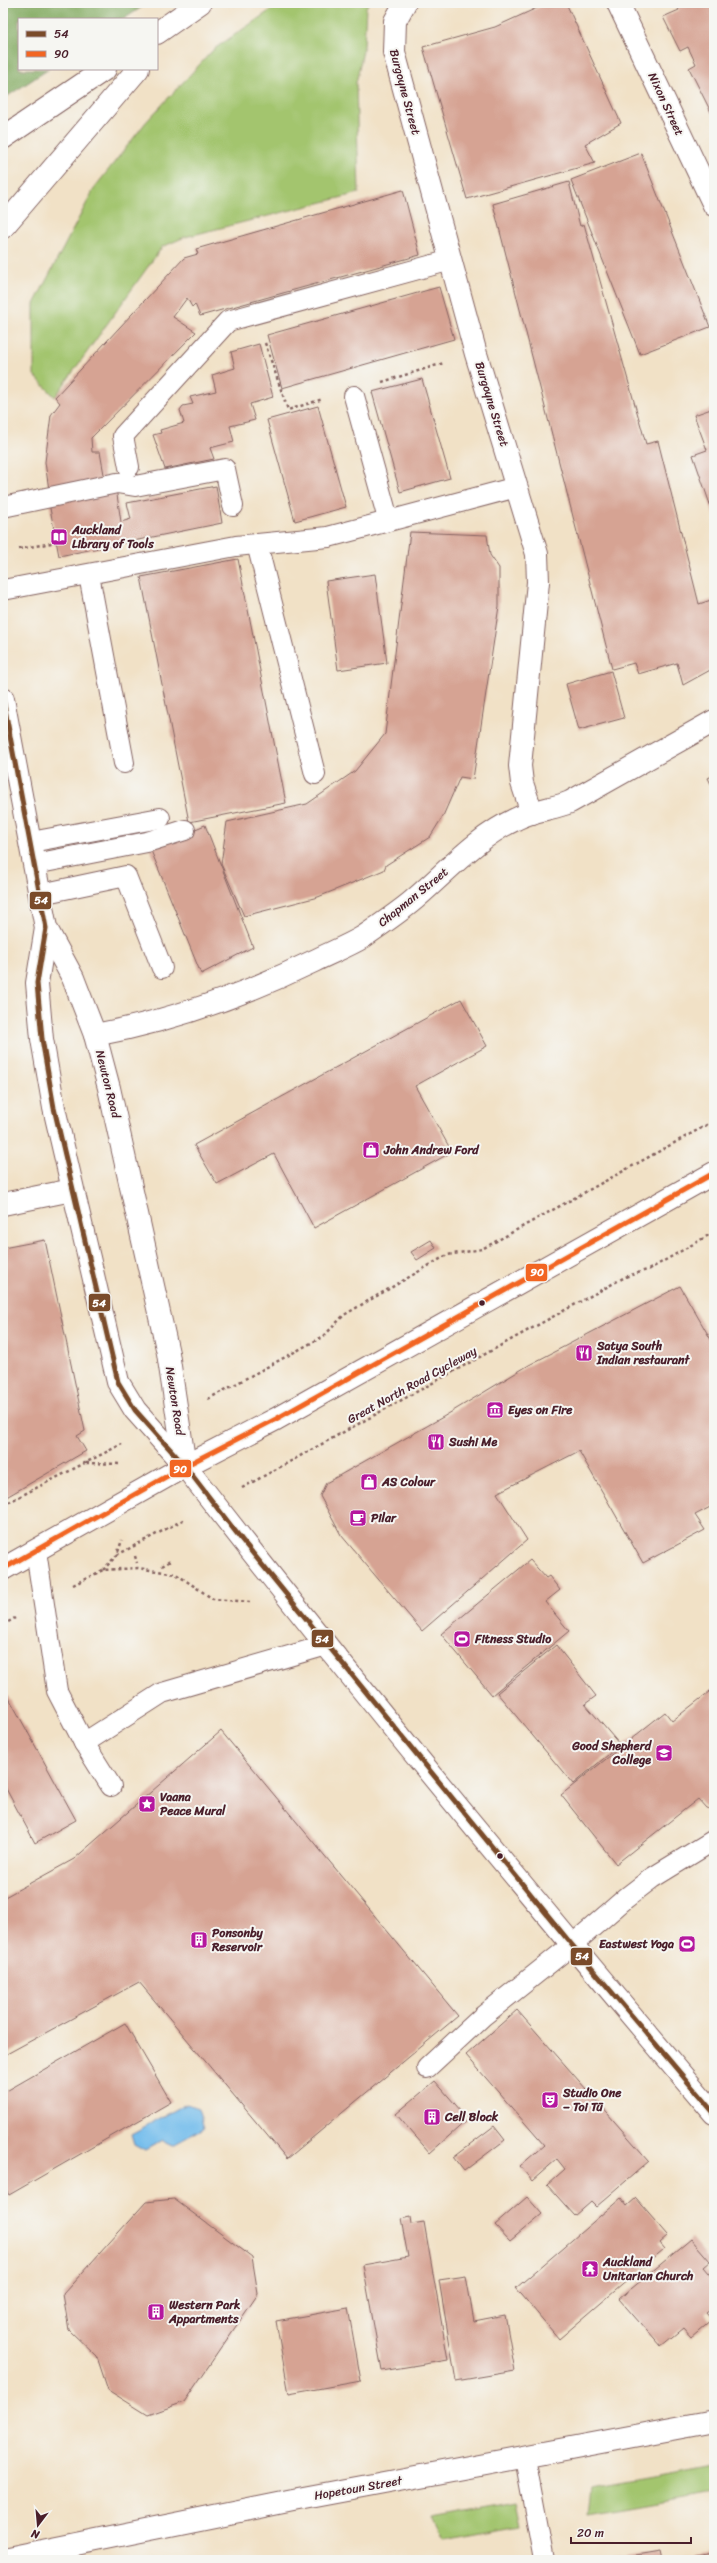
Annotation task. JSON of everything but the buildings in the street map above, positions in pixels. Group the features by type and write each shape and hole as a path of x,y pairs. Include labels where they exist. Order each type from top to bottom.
{"main road":[{"name":"Burgoyne Street","path":"405,3 394,25 394,52 476,354 537,554 538,582 520,766 522,783 532,812"},
{"name":"Nixon Street","path":"618,3 714,205"},
{"path":"158,32 192,9"},
{"path":"158,46 192,9"},
{"path":"3,138 104,70"},
{"path":"3,227 137,70"},
{"name":"Newton Road","path":"3,699 8,753 31,842 46,928 37,983 42,1039 54,1108 72,1190 118,1382 134,1410 185,1466"},
{"name":"Chapman Street","path":"95,1034 136,1027 192,1012 294,971 362,938 410,903 465,854 501,827 532,812 552,809 570,802 714,722"},
{"name":"Newton Road","path":"46,928 73,978 95,1034 130,1176 168,1353 185,1466"},
{"path":"3,1569 185,1466 276,1419 712,1178"},
{"path":"3,1204 72,1190"},
{"path":"185,1466 296,1607 572,1946 714,2113"},
{"name":"Hopetoun Street","path":"3,2559 292,2500 525,2458 714,2421"}],"lane":[{"path":"129,467 123,436 228,321 451,260"},
{"path":"354,396 388,519"},
{"path":"3,507 117,483 135,486 225,469 233,506"},
{"path":"3,590 236,546 328,536 517,486"},
{"path":"257,544 314,774"},
{"path":"89,574 124,763"},
{"path":"31,842 160,818"},
{"path":"35,864 147,842 185,830"},
{"path":"41,894 126,876 162,968"},
{"path":"36,1551 42,1602 57,1691 84,1743 111,1786"},
{"path":"84,1743 162,1693 327,1645"},
{"path":"427,2068 483,2016 572,1946 652,1878 714,1840"},
{"path":"525,2458 544,2560"}],"path":[{"path":"19,549 57,542"},
{"path":"178,1415 324,1336 344,1315 447,1255 482,1249 714,1121"},
{"name":"Great North Road Cycleway","path":"117,1555 625,1277 650,1269 707,1238 714,1232"},
{"path":"3,1505 151,1428"},
{"path":"135,1556 137,1563"},
{"path":"162,1566 172,1560"},
{"path":"3,1625 102,1570 138,1568 176,1574 213,1599 296,1607"}],"green space":[{"path":"3,3 148,3 126,18 18,18 18,70 47,70 3,99"},
{"path":"281,3 370,3 366,7 364,46 356,83 359,193 185,237 162,247 55,397 34,375 34,304 95,187 146,122 214,49"},
{"path":"714,2466 714,2493 589,2515 592,2488"},
{"path":"516,2502 521,2526 443,2540 432,2517"}],"water":[{"path":"186,2104 198,2108 204,2128 173,2145 163,2140 145,2150 134,2144 131,2134"}],"transit line":[{"name":"54","path":"3,699 46,928 37,983 42,1039 54,1108 118,1382 135,1410 185,1466 242,1540 572,1945 714,2113"},
{"name":"90","path":"3,1569 185,1466 276,1419 714,1173"}],"place":[{"name":"Auckland Library of Tools","path":"59,537"},
{"name":"John Andrew Ford","path":"371,1150"},
{"name":"Satya South Indian restaurant","path":"584,1353"},
{"name":"Eyes on Fire","path":"495,1410"},
{"name":"Sushi Me","path":"436,1442"},
{"name":"AS Colour","path":"369,1482"},
{"name":"Pilar","path":"358,1518"},
{"name":"Fitness Studio","path":"462,1639"},
{"name":"Good Shepherd College","path":"664,1753"},
{"name":"Vaana Peace Mural","path":"147,1804"},
{"name":"Ponsonby Reservoir","path":"199,1940"},
{"name":"Eastwest Yoga","path":"687,1944"},
{"name":"Studio One – Toi Tū","path":"550,2100"},
{"name":"Cell Block","path":"432,2117"},
{"name":"Auckland Unitarian Church","path":"590,2269"},
{"name":"Western Park Appartments","path":"156,2312"}]}
